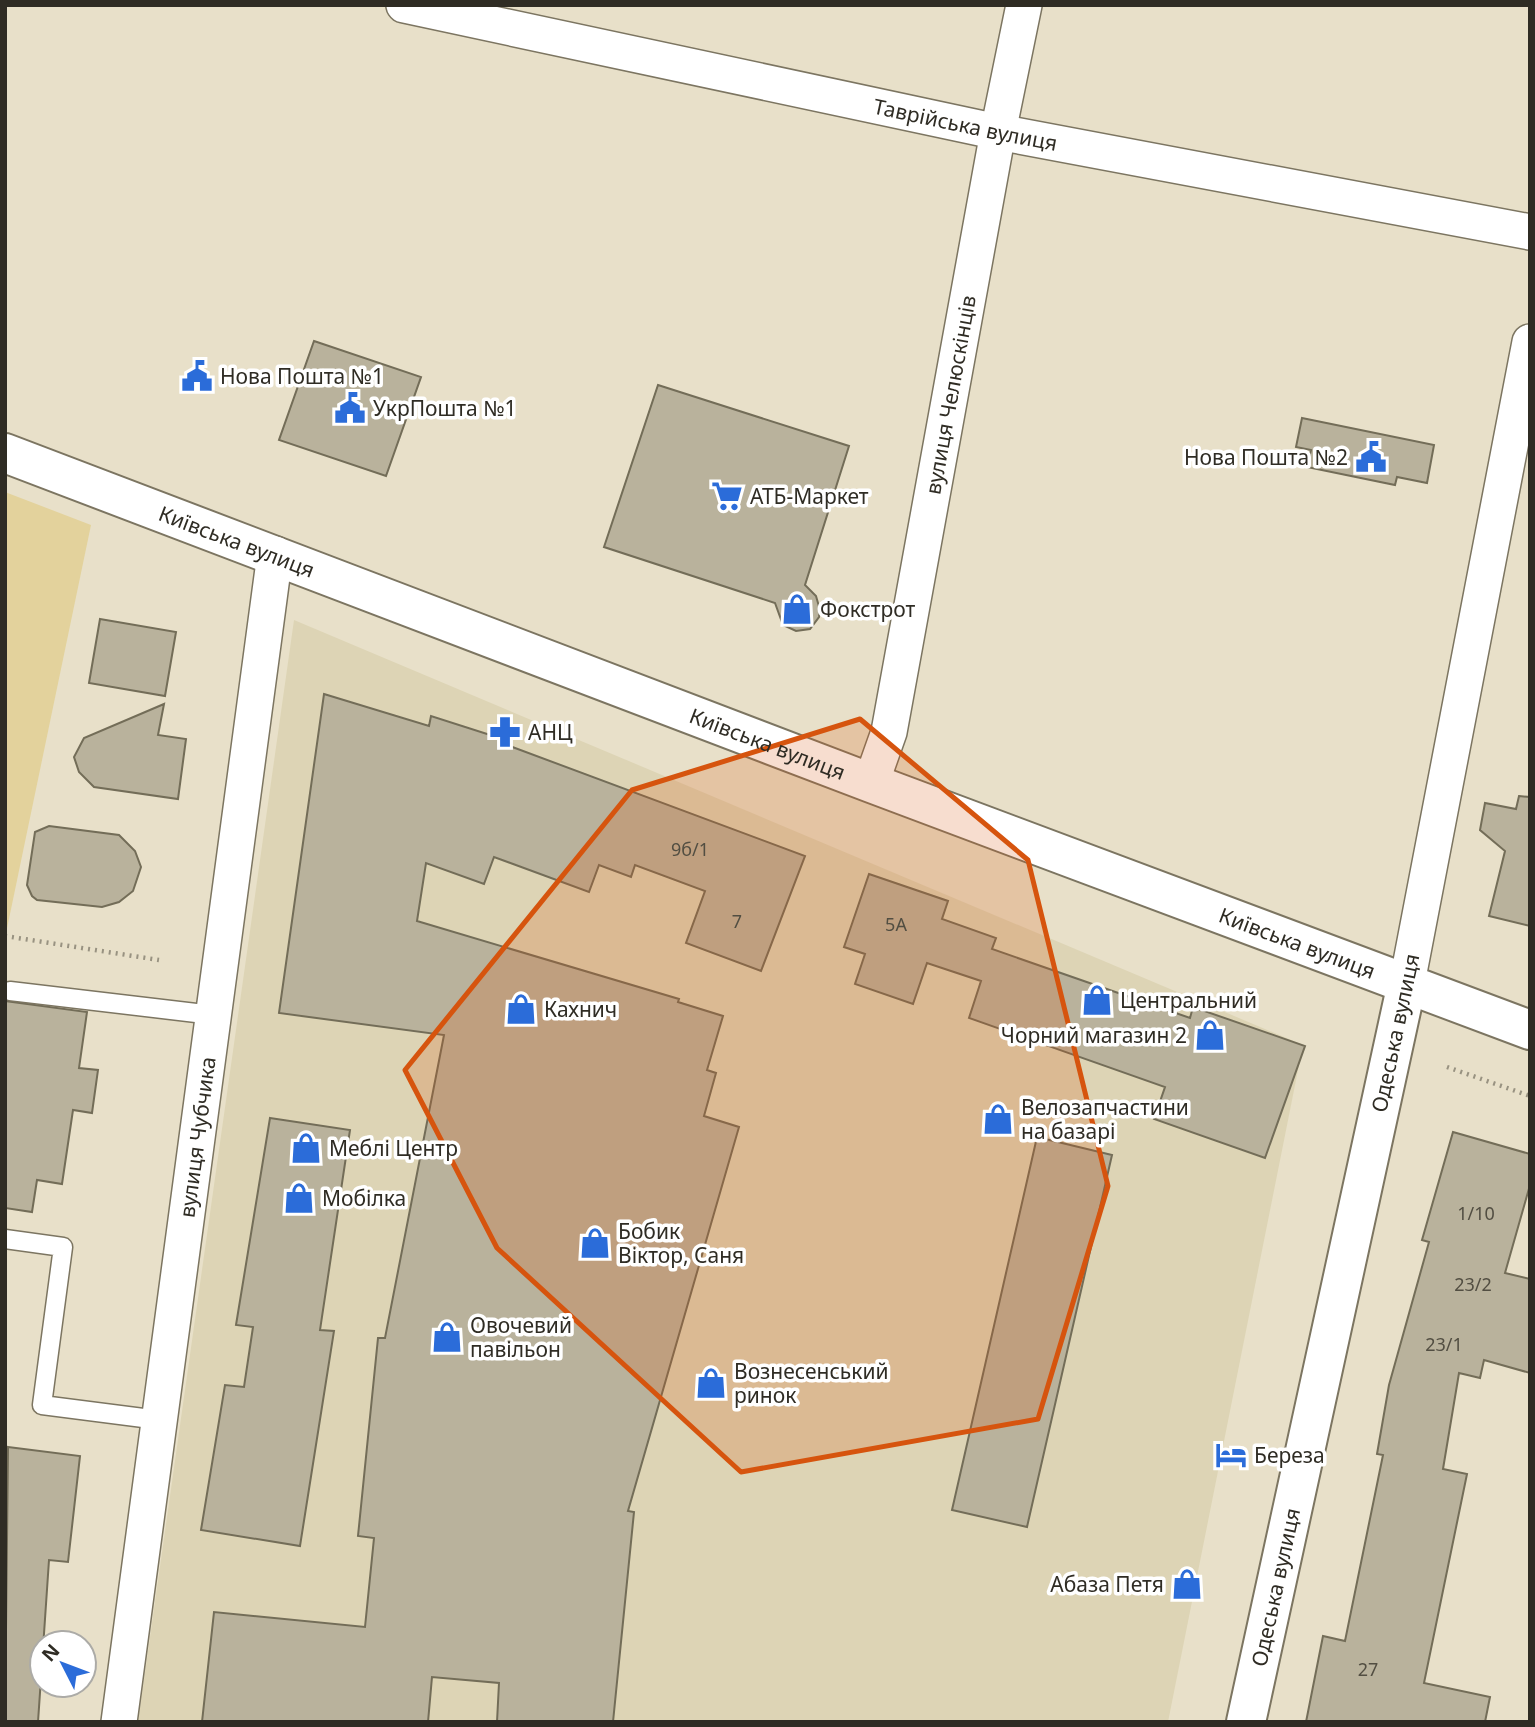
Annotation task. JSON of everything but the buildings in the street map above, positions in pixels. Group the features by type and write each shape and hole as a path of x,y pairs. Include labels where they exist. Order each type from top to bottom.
{"main road":[{"name":"Київська вулиця","path":"5,453 871,783 1530,1030"},
{"name":"Одеська вулиця","path":"1246,1722 1407,983"}],"street":[{"name":"Таврійська вулиця","path":"404,5 998,132 1530,232"},
{"name":"вулиця Челюскінців","path":"871,783 889,732 998,132 1024,5"},
{"name":"Одеська вулиця","path":"1407,983 1530,342"},
{"name":"вулиця Чубчика","path":"119,1722 275,554"}],"lane":[{"path":"10,991 213,1015"},
{"path":"5,1239 63,1247 42,1405 159,1420"}],"path":[{"path":"5,936 159,960"},
{"path":"1447,1067 1530,1096"}],"highlighted area":[{"path":"860,719 1028,860 1108,1186 1038,1419 741,1472 497,1248 405,1070 632,790"}],"shaded area":[{"path":"5,492 91,525 5,938"},
{"name":"Вознесенський ринок","path":"294,620 1303,1045 1168,1722 138,1722"}],"place":[{"name":"Нова Пошта №1","path":"197,376"},
{"name":"УкрПошта №1","path":"350,408"},
{"name":"Нова Пошта №2","path":"1371,457"},
{"name":"АТБ-Маркет","path":"727,496"},
{"name":"Фокстрот","path":"797,609"},
{"name":"АНЦ","path":"505,732"},
{"name":"Центральний","path":"1097,1000"},
{"name":"Кахнич","path":"521,1009"},
{"name":"Чорний магазин 2","path":"1210,1035"},
{"name":"Велозапчастини на базарі","path":"998,1119"},
{"name":"Меблі Центр","path":"306,1148"},
{"name":"Мобілка","path":"299,1198"},
{"name":"Бобик Віктор, Саня","path":"595,1243"},
{"name":"Овочевий павільон","path":"447,1337"},
{"name":"Вознесенський ринок","path":"711,1383"},
{"name":"Береза","path":"1231,1455"},
{"name":"Абаза Петя","path":"1187,1584"}]}
